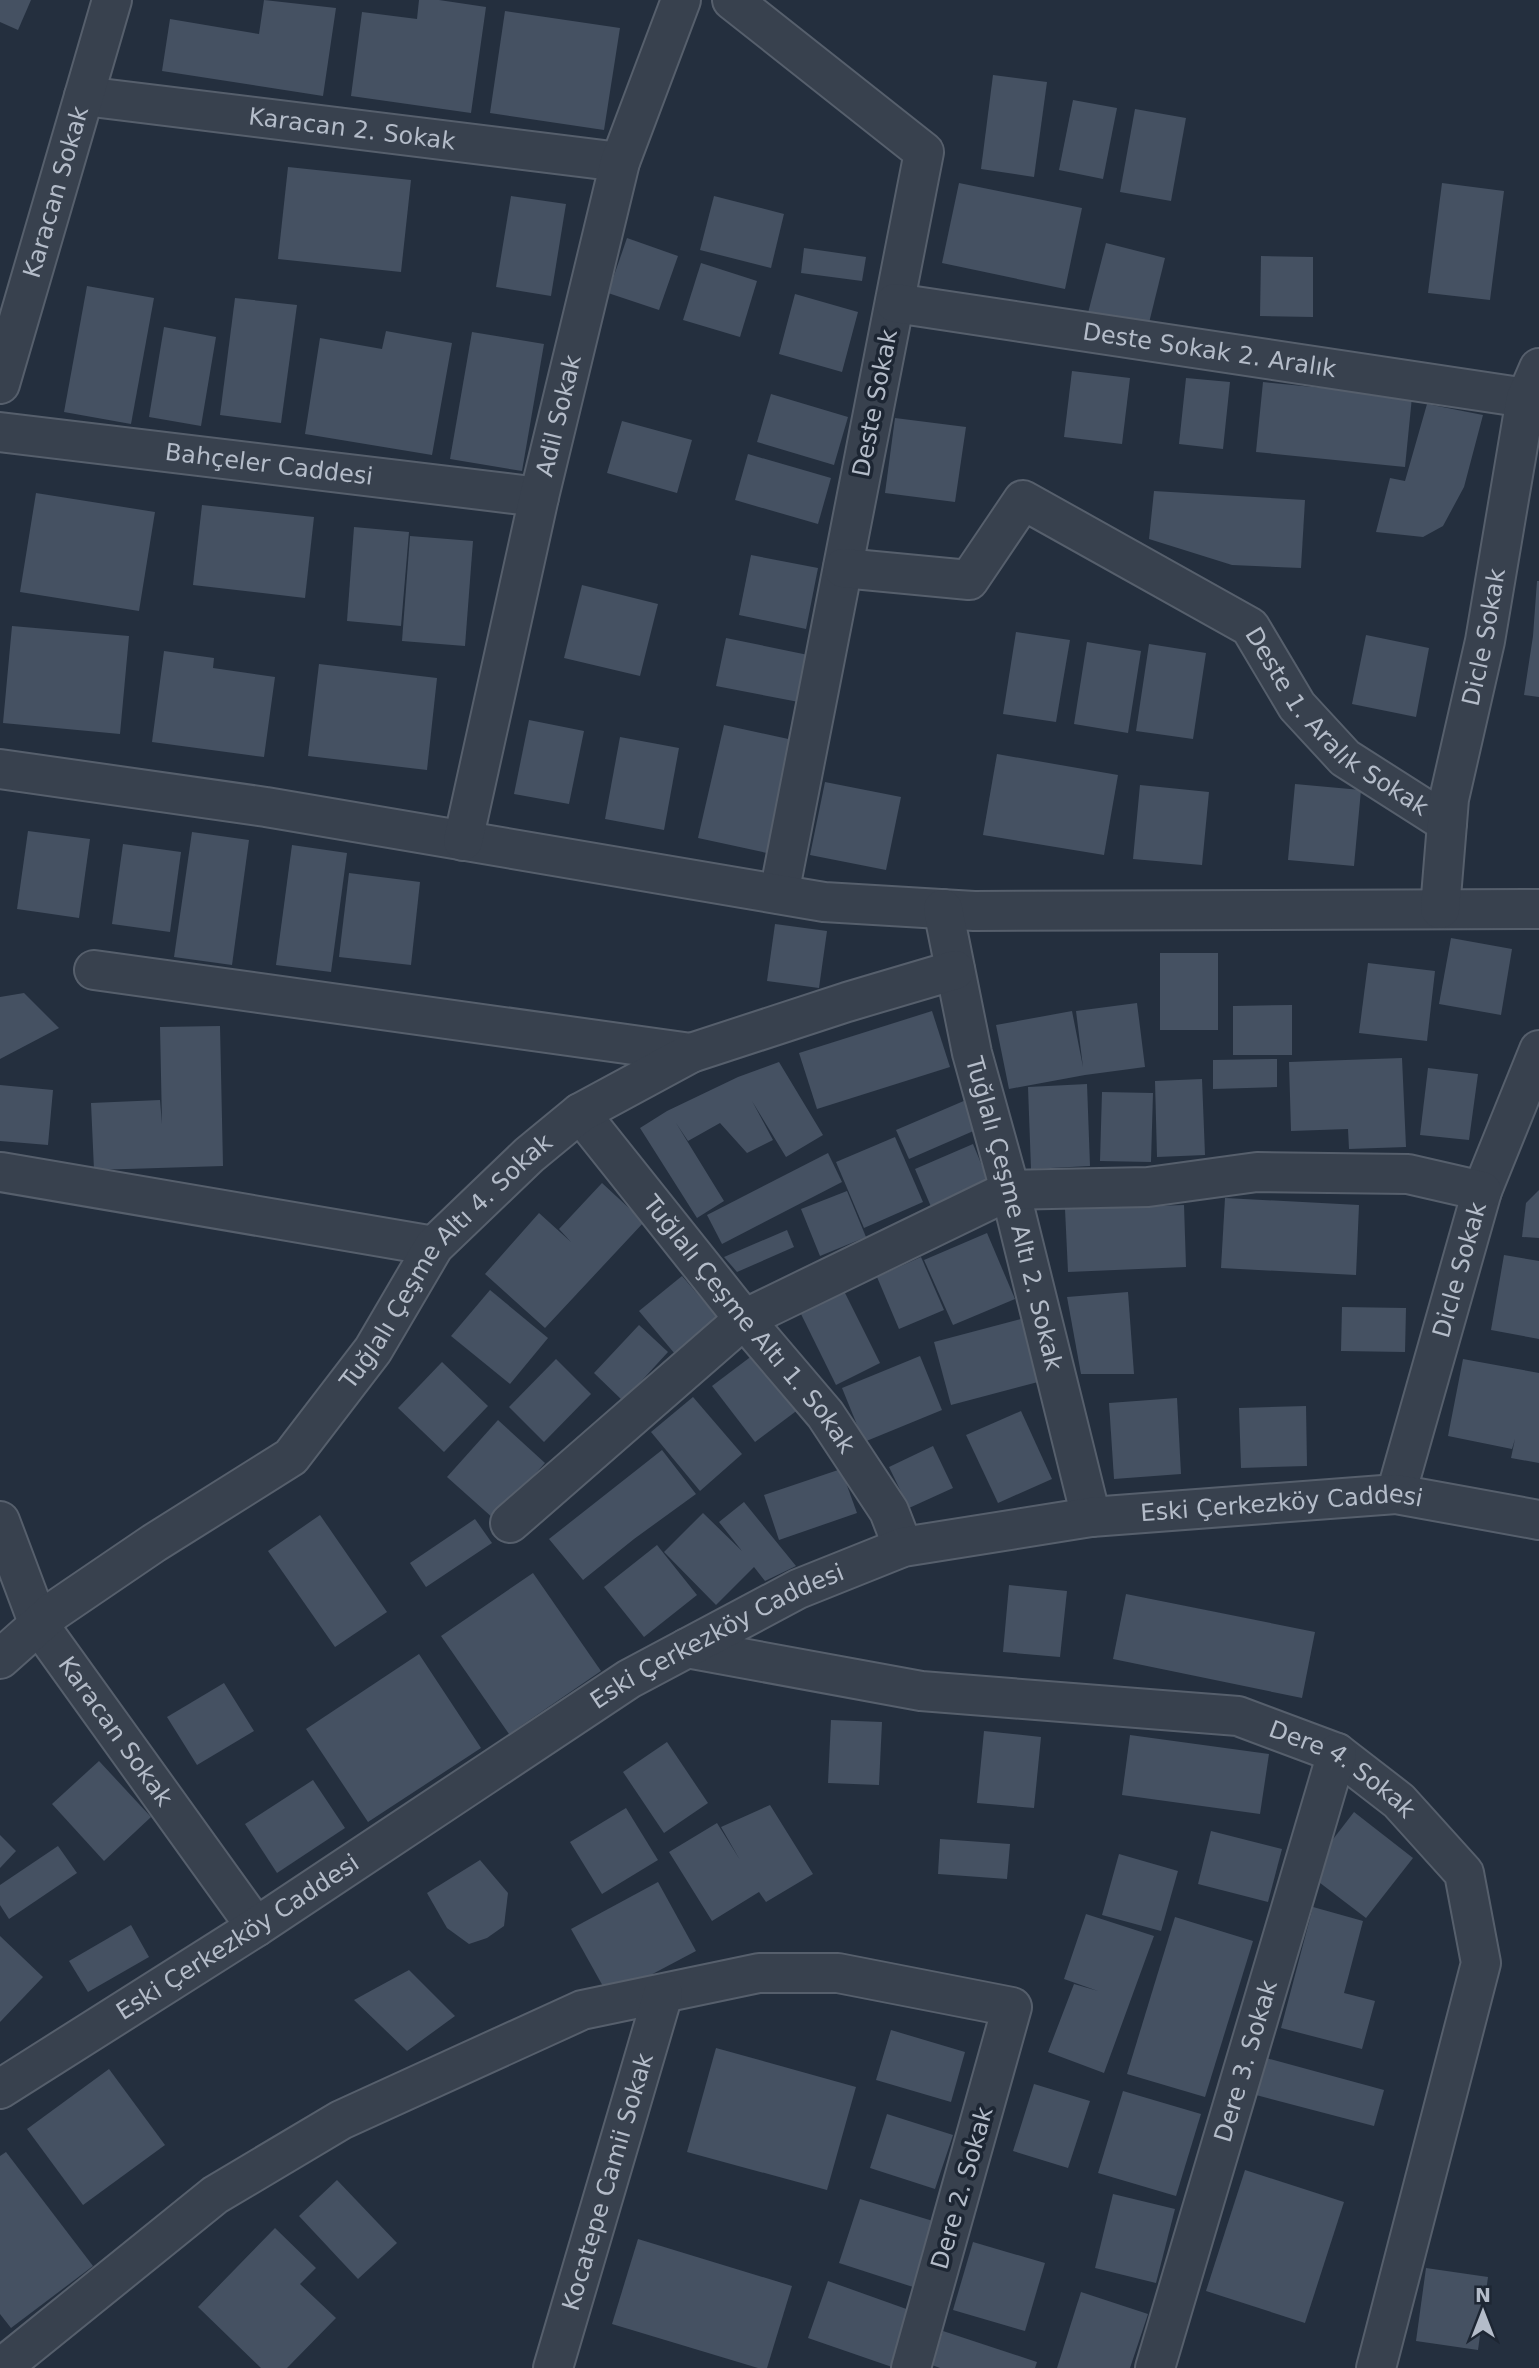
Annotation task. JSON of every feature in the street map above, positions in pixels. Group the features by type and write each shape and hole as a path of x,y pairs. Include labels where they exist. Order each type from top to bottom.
{"street":[{"name":"Karacan Sokak","path":"0,384 112,0"},
{"name":"Adil Sokak","path":"463,841 539,497 620,162 681,0"},
{"name":"Deste Sokak","path":"732,0 924,152 779,894"},
{"name":"Karacan 2. Sokak","path":"84,96 620,162"},
{"name":"Deste Sokak 2. Aralık","path":"895,303 1532,383"},
{"name":"Dicle Sokak","path":"1440,909 1449,800 1485,641 1532,383"},
{"name":"Bahçeler Caddesi","path":"0,432 539,497"},
{"name":"Deste 1. Aralık Sokak","path":"843,568 969,580 1023,500 1250,627 1297,706 1345,758 1447,823"},
{"path":"0,769 265,807 824,902 974,911 1539,909"},
{"name":"Tuğlalı Çeşme Altı 2. Sokak","path":"943,909 971,1053 1010,1190 1091,1517"},
{"path":"94,970 691,1053"},
{"name":"Tuğlalı Çeşme Altı 4. Sokak","path":"0,1659 54,1611 154,1543 291,1457 373,1350 434,1246 529,1155 580,1113 691,1053 956,970"},
{"name":"Dicle Sokak","path":"1396,1494 1482,1191 1539,1050"},
{"name":"Tuğlalı Çeşme Altı 1. Sokak","path":"580,1113 744,1319 825,1414 889,1511 903,1547"},
{"path":"1,1172 434,1246"},
{"path":"510,1522 744,1319 1010,1190 1148,1187 1257,1172 1408,1174 1482,1191"},
{"name":"Eski Çerkezköy Caddesi","path":"0,2089 256,1927 629,1679 798,1589 903,1547 1091,1517 1396,1494 1539,1520"},
{"name":"Karacan Sokak","path":"0,1521 39,1625 256,1927"},
{"name":"Dere 4. Sokak","path":"687,1648 921,1690 1238,1716 1337,1753 1399,1801 1464,1873 1481,1964 1376,2368"},
{"name":"Dere 3. Sokak","path":"1154,2368 1337,1753"},
{"name":"Dere 2. Sokak","path":"663,1994 759,1973 838,1973 1012,2007 911,2368"},
{"path":"1,2368 215,2195 341,2120 582,2010 663,1994"},
{"name":"Kocatepe Camii Sokak","path":"553,2368 663,1994"}],"building":[{"path":"0,0 31,0 18,30 0,22"},
{"path":"264,0 336,8 323,96 162,71 170,19 259,34"},
{"path":"419,0 486,7 471,113 351,96 362,12 417,19"},
{"path":"505,11 620,28 604,130 490,113"},
{"path":"993,75 1047,82 1034,177 981,169"},
{"path":"1073,100 1117,108 1103,179 1059,170"},
{"path":"1135,109 1186,118 1171,201 1120,192"},
{"path":"288,167 411,180 401,272 278,259"},
{"path":"959,183 1082,208 1065,289 942,263"},
{"path":"1442,183 1504,191 1490,300 1428,293"},
{"path":"511,196 566,204 551,296 496,287"},
{"path":"714,196 784,214 771,268 700,250"},
{"path":"627,238 678,256 659,310 608,293"},
{"path":"1106,243 1165,258 1148,327 1088,313"},
{"path":"804,248 866,257 862,281 801,273"},
{"path":"1261,256 1313,257 1313,317 1260,316"},
{"path":"701,263 757,281 740,337 683,320"},
{"path":"87,286 154,298 131,424 64,412"},
{"path":"795,294 858,312 842,372 779,354"},
{"path":"235,298 297,305 281,423 220,415"},
{"path":"164,327 216,337 201,426 149,417"},
{"path":"386,331 452,343 432,455 305,434 320,338 382,349"},
{"path":"472,332 544,344 522,471 450,459"},
{"path":"1072,371 1130,378 1122,444 1064,437"},
{"path":"1186,378 1230,382 1223,449 1179,444"},
{"path":"1263,382 1412,397 1405,467 1256,452"},
{"path":"771,394 848,417 834,465 757,442"},
{"path":"1427,404 1483,415 1464,487 1443,526 1423,537 1376,532 1390,478 1405,481"},
{"path":"895,418 966,427 955,502 885,493"},
{"path":"622,421 692,440 677,493 607,473"},
{"path":"748,454 831,478 818,524 735,500"},
{"path":"1154,491 1305,500 1301,568 1232,565 1149,539"},
{"path":"36,493 155,512 139,611 20,592"},
{"path":"202,505 314,517 305,598 193,585"},
{"path":"354,527 409,532 401,626 347,621"},
{"path":"410,536 473,541 465,646 402,641"},
{"path":"751,555 818,568 806,629 739,615"},
{"path":"1537,581 1539,697 1524,695 1533,636"},
{"path":"582,585 658,604 640,676 564,658"},
{"path":"12,626 129,636 120,734 3,723"},
{"path":"1016,632 1070,640 1056,722 1003,714"},
{"path":"1366,635 1429,648 1416,717 1352,704"},
{"path":"726,638 813,656 804,703 716,686"},
{"path":"1087,642 1141,651 1128,733 1074,724"},
{"path":"1149,644 1206,653 1193,739 1136,731"},
{"path":"164,651 214,658 213,668 275,677 264,757 152,742"},
{"path":"319,664 437,678 427,770 308,756"},
{"path":"529,720 584,731 569,804 514,794"},
{"path":"724,725 793,740 767,853 698,838"},
{"path":"620,737 679,748 664,830 605,819"},
{"path":"997,754 1118,775 1104,855 983,835"},
{"path":"825,782 901,797 886,870 810,855"},
{"path":"1295,784 1361,790 1354,866 1288,860"},
{"path":"1140,785 1209,792 1202,865 1133,859"},
{"path":"28,831 90,839 79,918 17,909"},
{"path":"192,832 249,840 232,965 174,957"},
{"path":"123,844 181,852 170,932 112,924"},
{"path":"292,845 347,853 331,972 276,965"},
{"path":"349,873 420,882 411,965 339,957"},
{"path":"775,924 827,931 819,988 767,981"},
{"path":"1451,938 1512,949 1501,1015 1439,1004"},
{"path":"1160,953 1218,953 1218,1030 1160,1030"},
{"path":"1368,963 1435,971 1427,1041 1359,1033"},
{"path":"24,993 59,1028 0,1059 0,997"},
{"path":"1137,1003 1145,1067 1009,1089 996,1025 1072,1011 1083,1067 1076,1011"},
{"path":"1292,1005 1292,1055 1233,1055 1233,1006"},
{"path":"932,1011 950,1067 817,1109 799,1053"},
{"path":"220,1026 223,1166 94,1170 91,1103 160,1100 162,1124 160,1027"},
{"path":"1402,1058 1406,1147 1349,1149 1348,1129 1291,1131 1289,1062"},
{"path":"1277,1059 1277,1087 1213,1089 1213,1060"},
{"path":"779,1062 823,1135 786,1157 752,1101 773,1140 747,1153 720,1123 688,1141 676,1123 724,1201 697,1218 640,1128 667,1111 738,1077"},
{"path":"1428,1068 1478,1074 1469,1140 1420,1135"},
{"path":"1202,1079 1205,1155 1157,1157 1155,1081"},
{"path":"1087,1084 1090,1166 1031,1169 1028,1087"},
{"path":"0,1085 53,1090 48,1145 0,1141"},
{"path":"1102,1092 1153,1093 1151,1162 1100,1161"},
{"path":"966,1100 978,1129 909,1159 896,1130"},
{"path":"895,1137 923,1202 864,1228 836,1162"},
{"path":"973,1144 990,1185 932,1209 915,1169"},
{"path":"828,1153 842,1182 722,1244 707,1215"},
{"path":"602,1183 644,1222 545,1328 485,1274 539,1213 571,1242 559,1229"},
{"path":"1539,1190 1539,1238 1522,1237 1526,1203"},
{"path":"847,1191 866,1237 820,1256 801,1209"},
{"path":"1225,1198 1359,1205 1356,1275 1221,1268"},
{"path":"1184,1205 1186,1267 1068,1272 1065,1209"},
{"path":"787,1230 794,1247 737,1272 724,1257"},
{"path":"987,1233 1015,1299 953,1325 924,1260"},
{"path":"1504,1255 1539,1261 1539,1339 1491,1330"},
{"path":"921,1257 944,1310 899,1329 877,1277"},
{"path":"682,1276 718,1318 675,1354 639,1311"},
{"path":"490,1290 548,1338 510,1384 451,1336"},
{"path":"844,1291 880,1363 836,1385 800,1312"},
{"path":"1128,1292 1134,1374 1081,1374 1067,1297"},
{"path":"1342,1307 1406,1308 1405,1352 1341,1351"},
{"path":"1021,1319 1038,1382 951,1405 934,1342"},
{"path":"639,1325 668,1352 623,1401 594,1373"},
{"path":"757,1352 799,1409 755,1442 712,1386"},
{"path":"920,1356 942,1410 864,1442 842,1388"},
{"path":"556,1359 591,1394 544,1442 509,1407"},
{"path":"1463,1359 1539,1373 1539,1463 1511,1458 1515,1439 1512,1449 1448,1436"},
{"path":"442,1362 488,1406 444,1452 398,1408"},
{"path":"693,1397 742,1454 700,1491 651,1432"},
{"path":"1177,1398 1181,1474 1114,1479 1109,1403"},
{"path":"1306,1406 1307,1466 1241,1468 1239,1408"},
{"path":"1021,1411 1052,1479 998,1503 966,1435"},
{"path":"498,1420 545,1463 494,1519 447,1477"},
{"path":"933,1446 953,1488 909,1508 889,1467"},
{"path":"662,1450 696,1494 583,1580 549,1539"},
{"path":"841,1469 857,1513 779,1540 764,1495"},
{"path":"744,1502 796,1566 765,1581 754,1567 716,1605 664,1552 703,1513 742,1551 719,1522"},
{"path":"320,1515 387,1612 335,1647 268,1551"},
{"path":"475,1519 492,1543 426,1587 410,1563"},
{"path":"657,1545 697,1595 644,1637 604,1587"},
{"path":"533,1573 601,1671 509,1734 441,1636"},
{"path":"1009,1585 1067,1591 1060,1657 1003,1652"},
{"path":"1126,1594 1315,1632 1302,1698 1113,1659"},
{"path":"419,1654 481,1748 368,1822 306,1729"},
{"path":"224,1683 254,1731 197,1765 167,1717"},
{"path":"831,1720 882,1722 879,1785 828,1783"},
{"path":"984,1731 1041,1737 1034,1808 977,1803"},
{"path":"1130,1735 1269,1754 1260,1814 1122,1795"},
{"path":"667,1742 708,1803 664,1833 623,1772"},
{"path":"99,1761 151,1817 104,1861 52,1804"},
{"path":"313,1780 345,1828 277,1873 245,1824"},
{"path":"770,1805 813,1874 766,1902 759,1892 712,1921 669,1852 717,1823 740,1860 721,1827"},
{"path":"626,1808 658,1860 602,1894 570,1842"},
{"path":"1354,1812 1413,1858 1366,1918 1307,1873"},
{"path":"1211,1831 1282,1849 1268,1902 1198,1884"},
{"path":"0,1835 16,1851 0,1868"},
{"path":"940,1839 1010,1844 1007,1879 938,1874"},
{"path":"58,1846 77,1873 9,1919 0,1905 0,1885"},
{"path":"1119,1854 1178,1871 1161,1931 1102,1915"},
{"path":"480,1860 508,1893 504,1926 487,1938 469,1944 447,1928 427,1893"},
{"path":"658,1882 696,1951 609,1997 571,1929"},
{"path":"1313,1907 1363,1921 1344,1993 1375,2001 1362,2049 1281,2028"},
{"path":"1086,1914 1154,1936 1104,2073 1048,2052 1074,1984 1098,1991 1064,1979"},
{"path":"1175,1917 1253,1941 1205,2097 1127,2074"},
{"path":"131,1925 149,1957 88,1992 69,1961"},
{"path":"0,1936 43,1977 0,2022"},
{"path":"409,1970 455,2016 407,2051 354,2000"},
{"path":"891,2030 965,2052 951,2102 876,2080"},
{"path":"716,2048 856,2087 827,2190 687,2152"},
{"path":"1266,2058 1384,2090 1374,2126 1256,2095"},
{"path":"109,2069 165,2145 83,2205 27,2129"},
{"path":"1034,2084 1090,2101 1068,2168 1013,2151"},
{"path":"1123,2091 1201,2114 1176,2196 1098,2173"},
{"path":"887,2114 953,2135 935,2189 870,2168"},
{"path":"6,2152 93,2266 11,2328 0,2314 0,2156"},
{"path":"1245,2170 1344,2202 1305,2323 1206,2291"},
{"path":"337,2180 397,2243 358,2279 299,2216"},
{"path":"1113,2194 1175,2209 1156,2283 1095,2268"},
{"path":"860,2199 933,2221 913,2287 839,2263"},
{"path":"275,2228 316,2268 300,2284 336,2318 287,2368 261,2368 198,2307"},
{"path":"638,2239 792,2286 767,2368 758,2368 612,2324"},
{"path":"973,2242 1045,2263 1025,2331 953,2310"},
{"path":"1426,2268 1488,2277 1478,2350 1416,2341"},
{"path":"828,2281 912,2311 892,2367 808,2338"},
{"path":"1081,2292 1148,2314 1130,2368 1057,2368"},
{"path":"943,2331 1037,2362 1035,2368 940,2368 932,2365"}]}
